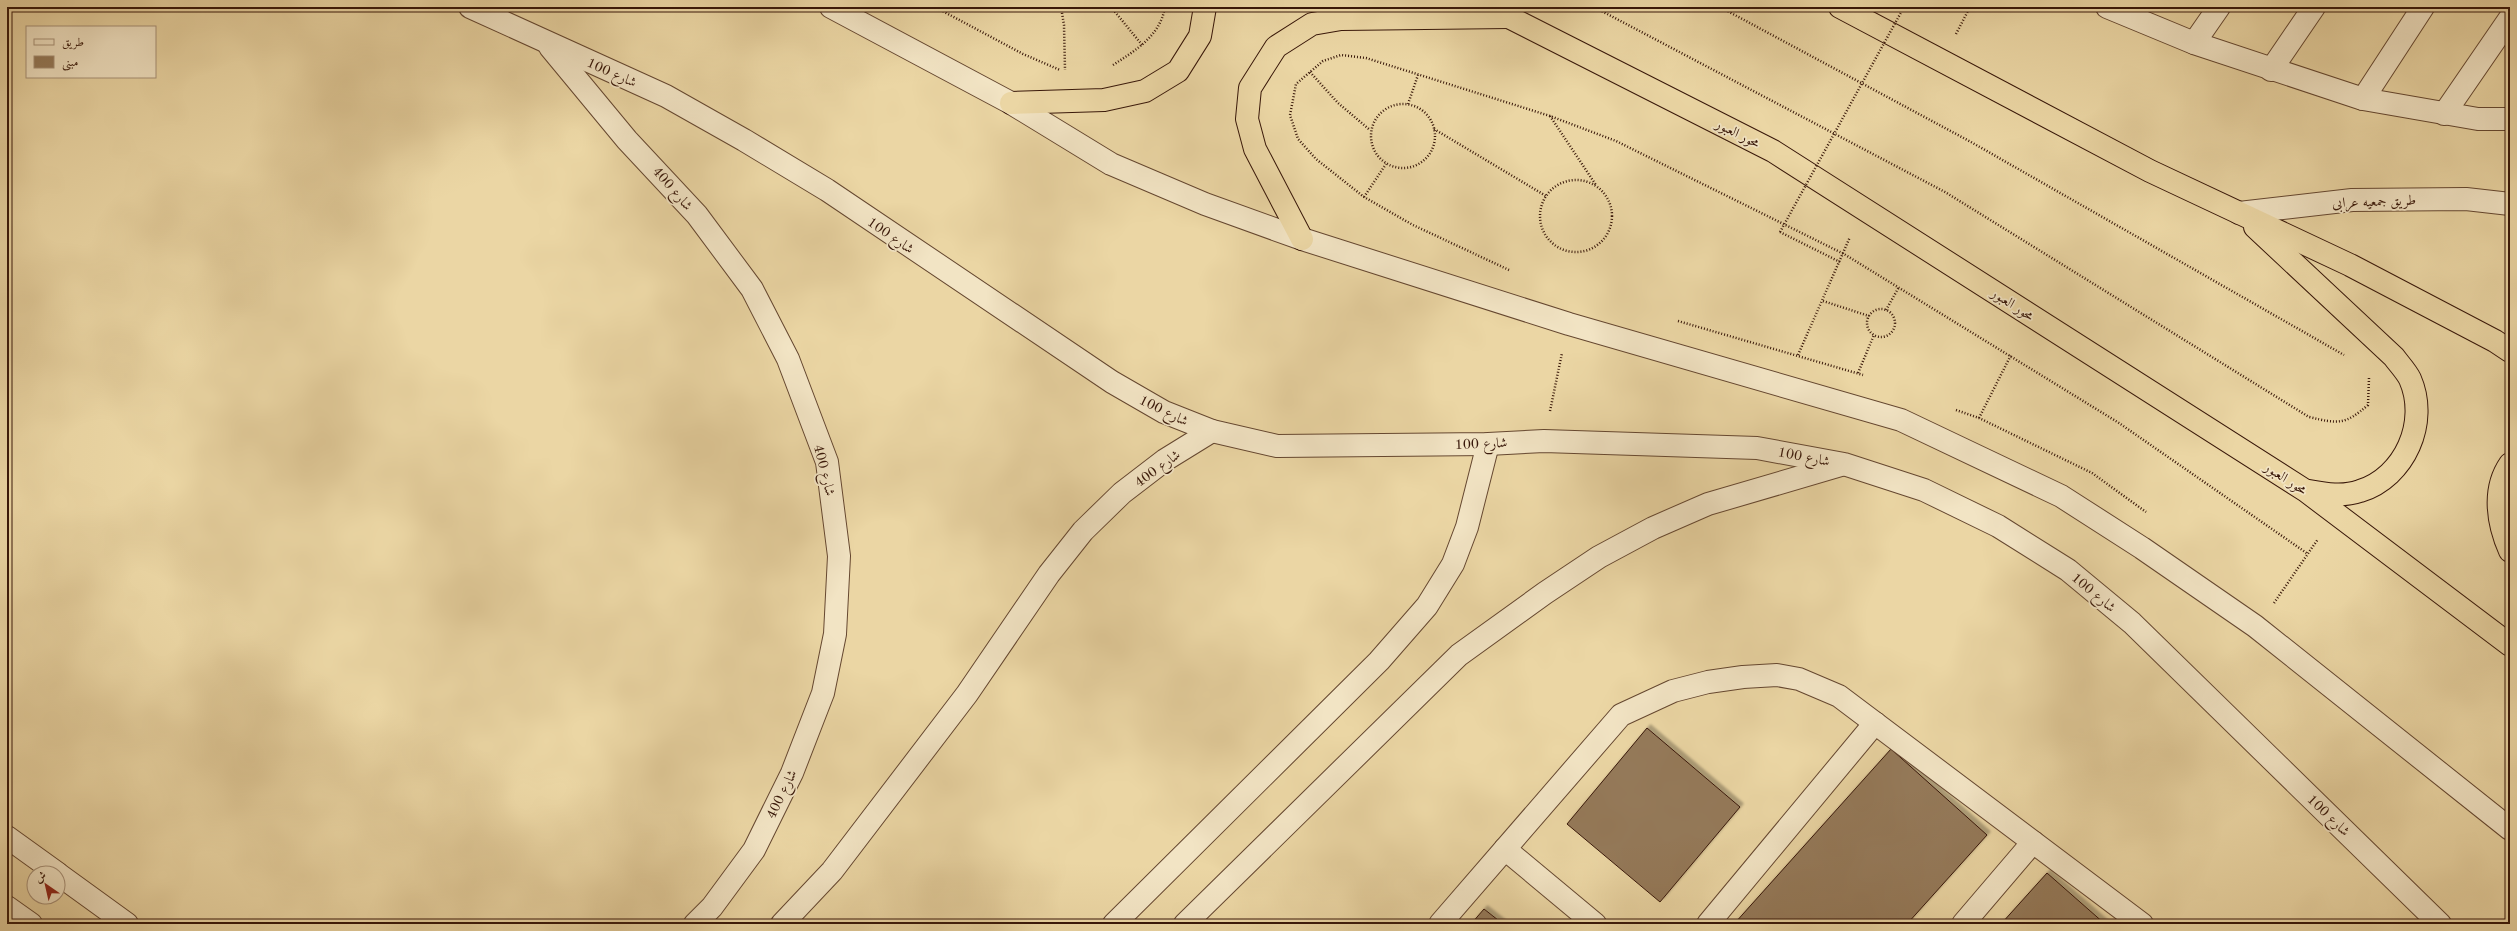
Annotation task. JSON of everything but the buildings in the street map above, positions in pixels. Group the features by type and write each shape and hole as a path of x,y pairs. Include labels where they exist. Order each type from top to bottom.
{"highway":[{"path":"1011,103 1104,100 1145,91 1178,70 1200,36 1205,7"},
{"name":"محور العبور","path":"1489,7 1773,151 2306,491 2510,645"},
{"path":"1840,7 2150,171 2350,265 2495,341 2510,351"},
{"path":"1302,239 1255,149 1247,119 1250,88 1276,47 1312,24 1341,19 1511,17"},
{"path":"2239,213 2394,356 2410,379 2417,406 2414,434 2406,452 2385,479 2360,492 2332,495 2306,491"},
{"path":"2510,464 2506,470 2499,496 2500,522 2510,551"}],"street":[{"name":"شارع 100","path":"470,7 666,96 744,140 827,190 1112,382 1164,412 1212,431 1277,446 1488,444 1544,441 1757,448 1844,464 1930,493 1998,526 2068,570 2132,623 2440,924"},
{"path":"831,7 1011,103 1111,164 1205,204 1302,239 1569,324 1901,420 2061,496 2142,548 2255,626 2510,829"},
{"path":"2194,43 2219,7"},
{"path":"2271,70 2314,7"},
{"path":"2363,100 2423,7"},
{"path":"2117,9 2194,43 2363,100 2484,120 2510,118"},
{"path":"2444,114 2510,18"},
{"name":"شارع 400","path":"547,43 627,140 654,166 697,215 752,289 788,359 827,462 839,556 835,634 823,693 792,772 754,850 712,907 695,924"},
{"name":"طريق جمعيه عرابى","path":"2239,213 2352,200 2466,199 2510,204"},
{"name":"شارع 400","path":"782,924 832,871 967,694 1049,574 1083,532 1122,493 1165,460 1212,431"},
{"path":"1114,924 1379,662 1427,606 1453,564 1466,527 1488,444"},
{"path":"1185,924 1459,655 1539,598 1599,557 1674,519 1708,504 1844,464"},
{"path":"1440,924 1621,715 1674,691 1708,682 1743,677 1777,676 1820,686 1839,696 2142,924"},
{"path":"1708,924 1875,723"},
{"path":"7,837 45,865"},
{"path":"1964,924 2033,842"},
{"path":"1505,849 1595,924"},
{"path":"66,880 127,924"},
{"path":"7,907 31,924"}],"path":[{"path":"935,7 1023,54 1066,72 1072,72"},
{"path":"1061,7 1064,25 1066,72"},
{"path":"1111,7 1143,46"},
{"path":"1106,70 1143,46 1162,22 1165,7"},
{"path":"1594,7 1945,192 2309,417 2331,422 2352,419 2368,404 2371,380 2368,376"},
{"path":"1720,7 1971,142 2346,356"},
{"path":"1840,262 1780,232 1904,7"},
{"path":"1515,273 1412,225 1364,197 1316,159 1298,139 1290,114 1296,84 1323,61 1341,56 1366,58 1550,116 1616,141 1844,254 2011,355 2119,423 2308,554"},
{"path":"1310,72 1338,103 1370,130"},
{"path":"1408,104 1418,75"},
{"path":"1408,104 1420,109 1429,118 1434,129 1432,150 1417,165 1407,169 1396,168 1386,164 1376,156 1370,143 1370,130 1376,118 1384,110 1396,105 1408,104"},
{"path":"1550,116 1597,186 1606,195 1612,208 1612,222 1607,236 1597,246 1584,251 1569,251 1556,246 1546,236 1541,223 1541,209 1546,196 1556,186 1570,180 1584,180 1597,186"},
{"path":"1434,129 1546,196"},
{"path":"1364,197 1386,164"},
{"path":"1798,355 1844,254"},
{"path":"1886,310 1899,287"},
{"path":"1823,300 1869,316"},
{"path":"1880,308 1886,310 1893,316 1895,324 1891,332 1883,337 1874,335 1867,323 1869,316 1873,311 1880,308"},
{"path":"1671,319 1798,355 1865,376"},
{"path":"1544,441 1569,324"},
{"path":"1858,373 1874,335"},
{"path":"1979,418 2011,355"},
{"path":"1950,408 1979,418 2092,473 2150,515"},
{"path":"2255,626 2274,604 2336,513"},
{"path":"2267,599 2274,604"}]}
